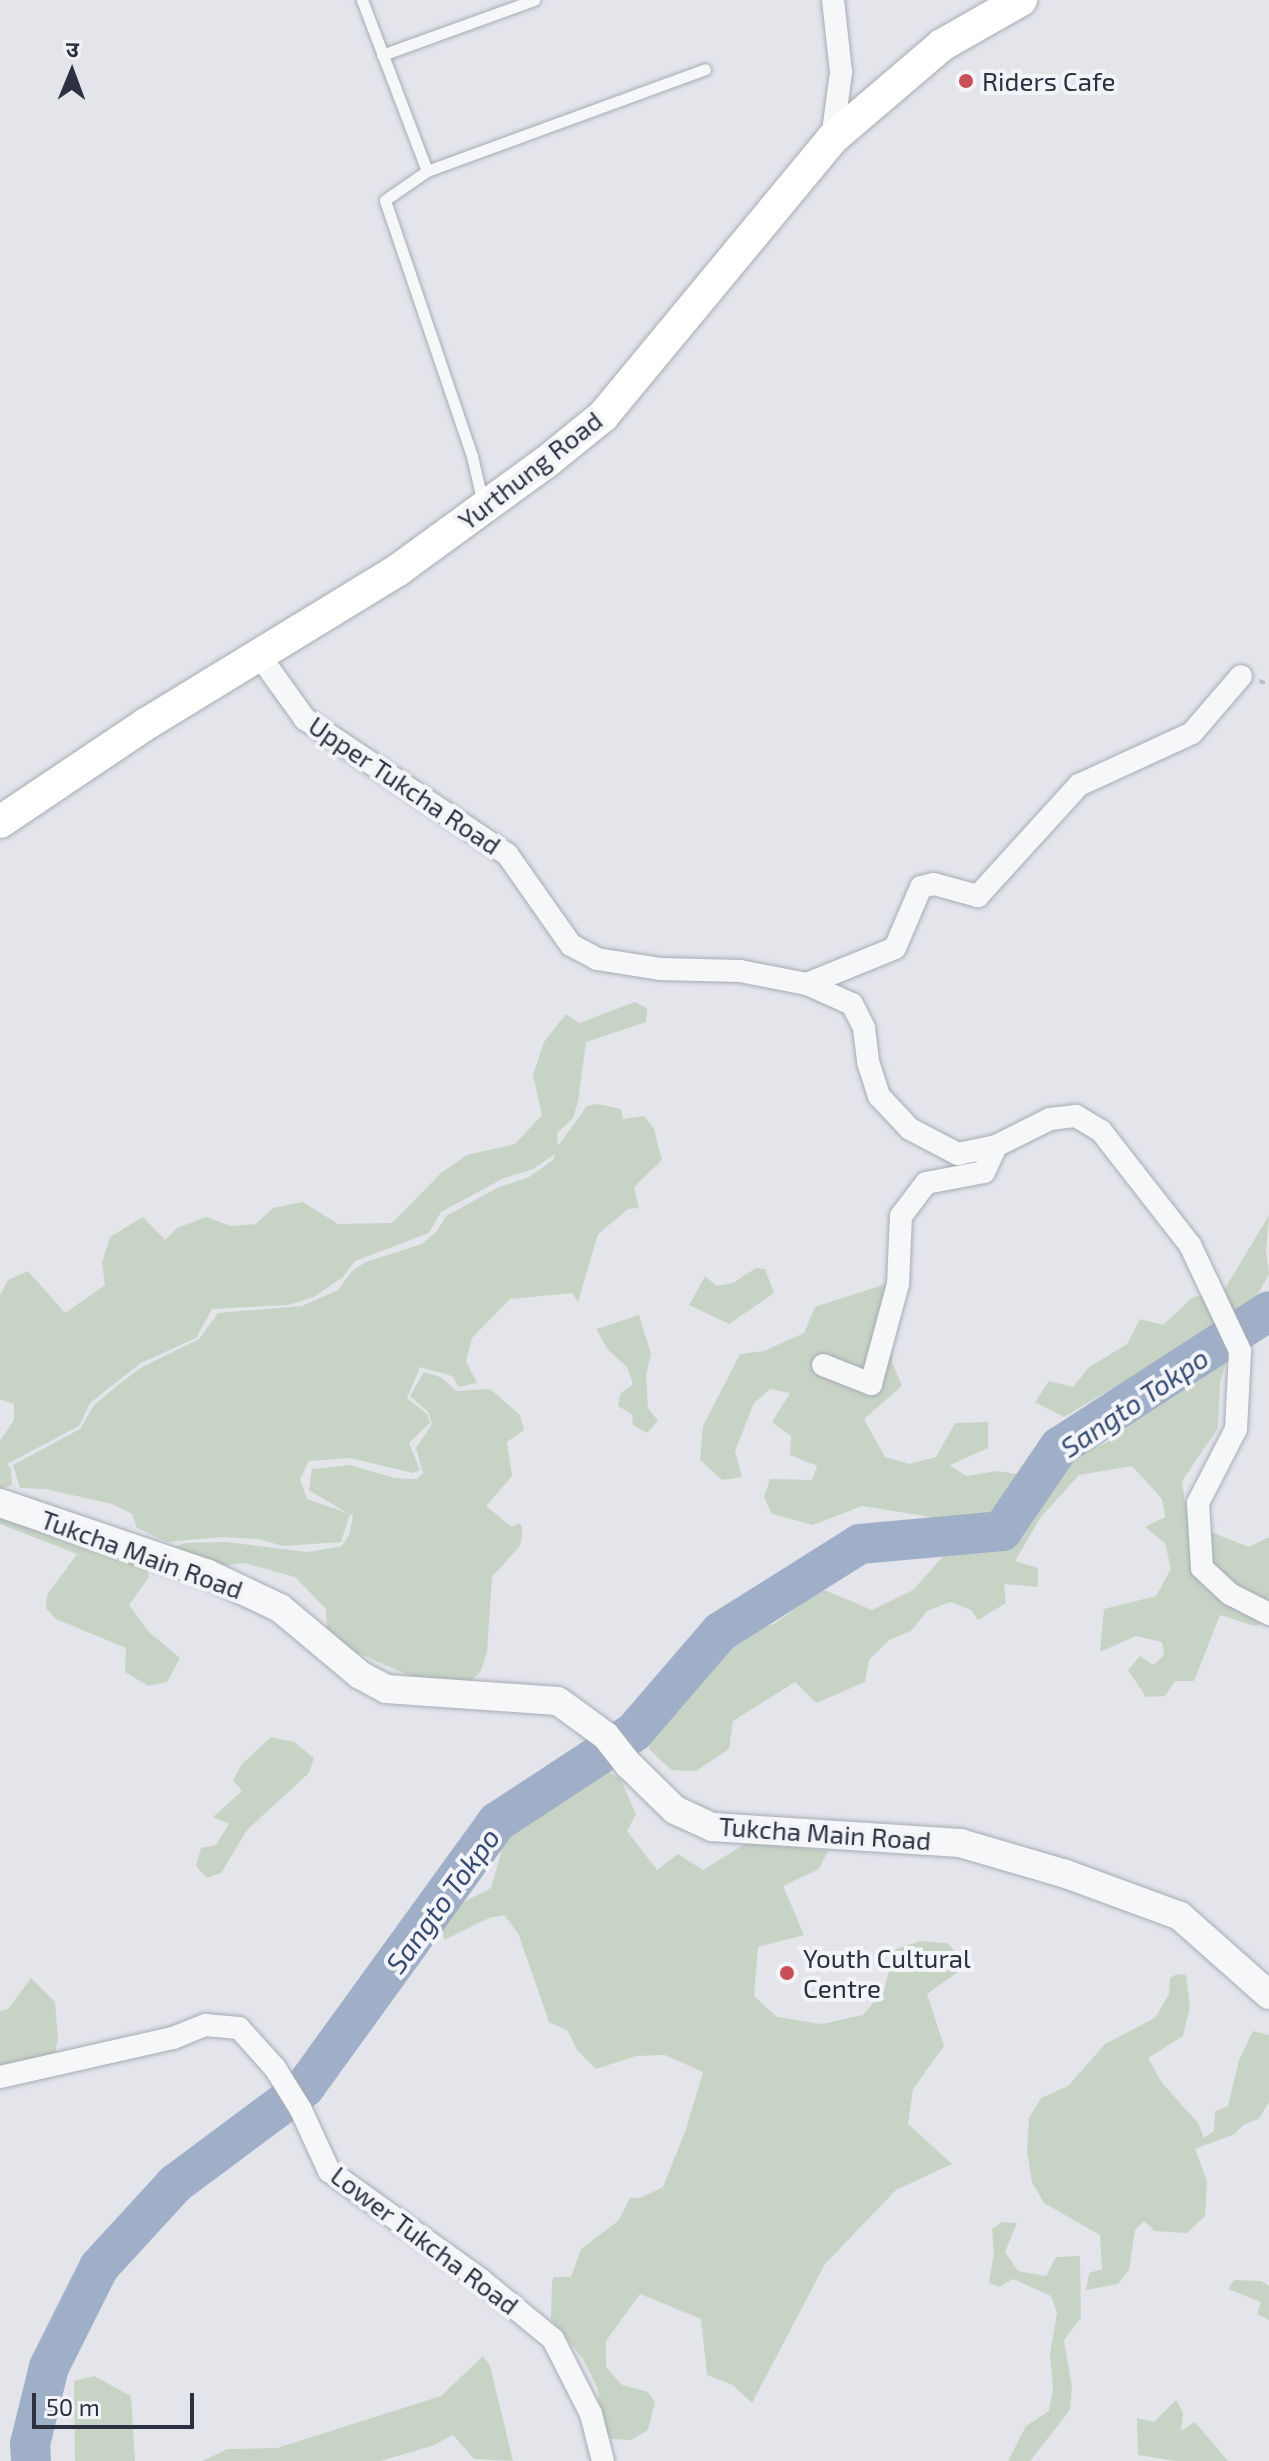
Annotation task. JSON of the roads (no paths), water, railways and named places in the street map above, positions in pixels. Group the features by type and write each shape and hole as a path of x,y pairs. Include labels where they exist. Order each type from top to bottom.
{"main road":[{"name":"Yurthung Road","path":"0,822 146,724 398,570 603,416 832,139 942,45 1021,0"}],"street":[{"path":"832,139 841,72 833,0"},
{"name":"Upper Tukcha Road","path":"259,655 305,719 507,854 571,945 610,961 661,969 740,971 807,984 852,1004 864,1028 868,1062 879,1096 910,1129 958,1154 996,1146 1050,1119 1076,1116 1101,1131 1190,1245 1240,1351 1236,1429 1198,1503 1202,1568 1230,1594 1269,1614"},
{"path":"807,984 895,948 921,887 934,884 978,896 1079,785 1192,733 1241,676"},
{"path":"823,1365 871,1384 898,1284 901,1216 926,1183 984,1172 996,1146"},
{"name":"Tukcha Main Road","path":"0,1503 206,1573 280,1608 360,1675 386,1689 558,1701 606,1736 629,1765 675,1810 712,1827 960,1843 1066,1874 1180,1916 1269,1995"},
{"name":"Lower Tukcha Road","path":"0,2077 173,2038 205,2025 222,2024 239,2028 275,2068 301,2110 329,2171 481,2280 553,2339 591,2414 603,2461"}],"lane":[{"path":"362,0 427,171"},
{"path":"382,55 534,0"},
{"path":"484,508 472,456 385,200 427,171 705,69"}],"waterway":[{"name":"Sangto Tokpo","path":"31,2461 30,2444 49,2367 99,2267 175,2184 305,2087 497,1822 634,1732 720,1632 860,1544 1002,1531 1059,1447 1269,1311"}],"place":[{"name":"Riders Cafe","path":"966,81"},
{"name":"Youth Cultural Centre","path":"787,1973"}]}
